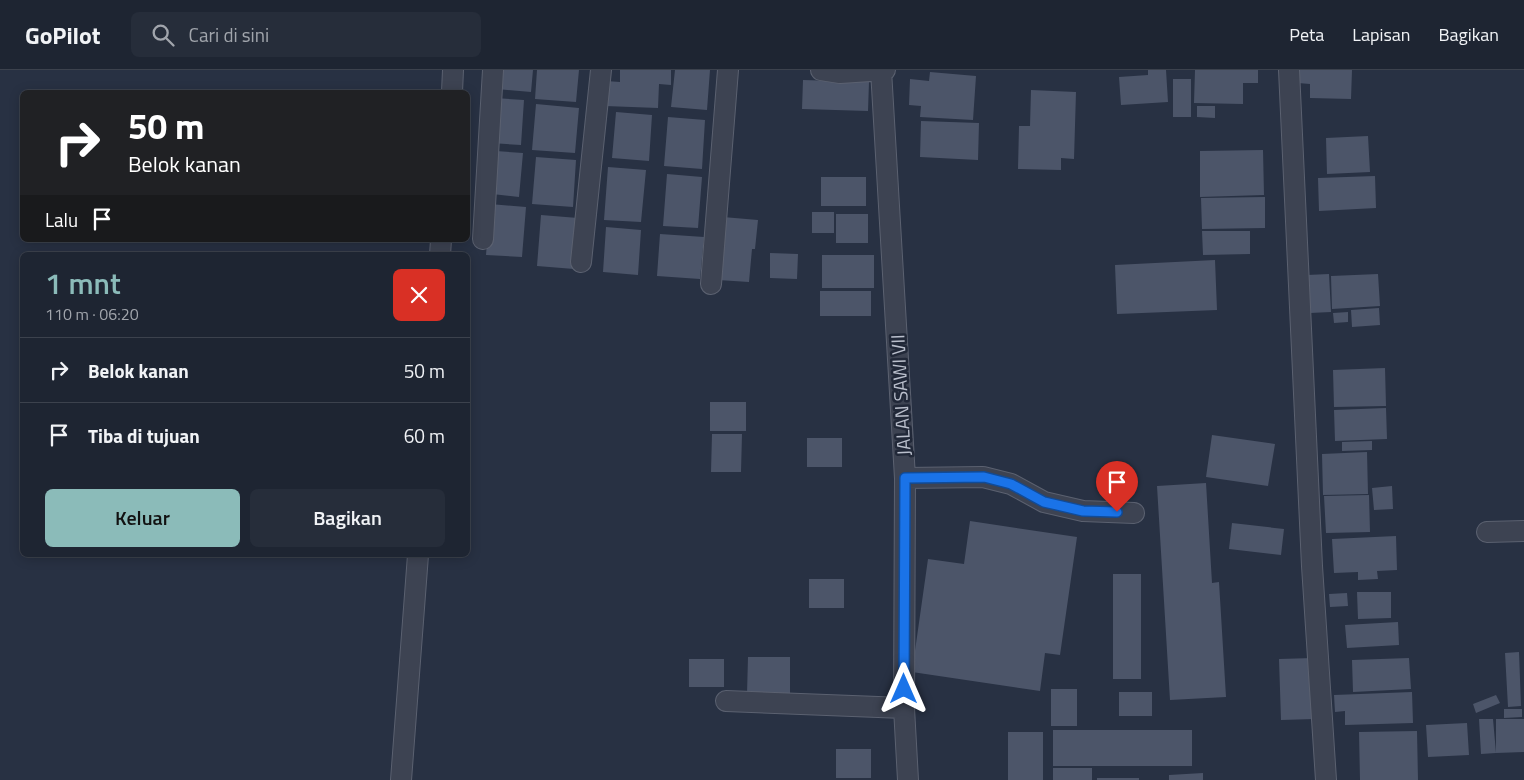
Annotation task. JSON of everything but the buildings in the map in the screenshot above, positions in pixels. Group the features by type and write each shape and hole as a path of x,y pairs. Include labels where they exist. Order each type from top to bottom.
{"street":[{"path":"452,90 454,70"},
{"path":"482,240 493,70"},
{"path":"581,262 601,70"},
{"path":"711,284 728,70"},
{"path":"821,70 840,73 886,70"},
{"name":"JALAN SAWI VII","path":"881,70 905,478 904,708 908,780"},
{"path":"1289,70 1312,566 1326,780"},
{"path":"905,478 984,477 1011,484 1044,502 1083,511 1134,513"},
{"path":"1488,532 1524,531"},
{"path":"401,780 418,557"},
{"path":"726,701 904,708"}],"route":[{"path":"904,689 905,478 984,477 1011,484 1044,502 1083,511 1117,512"}]}
